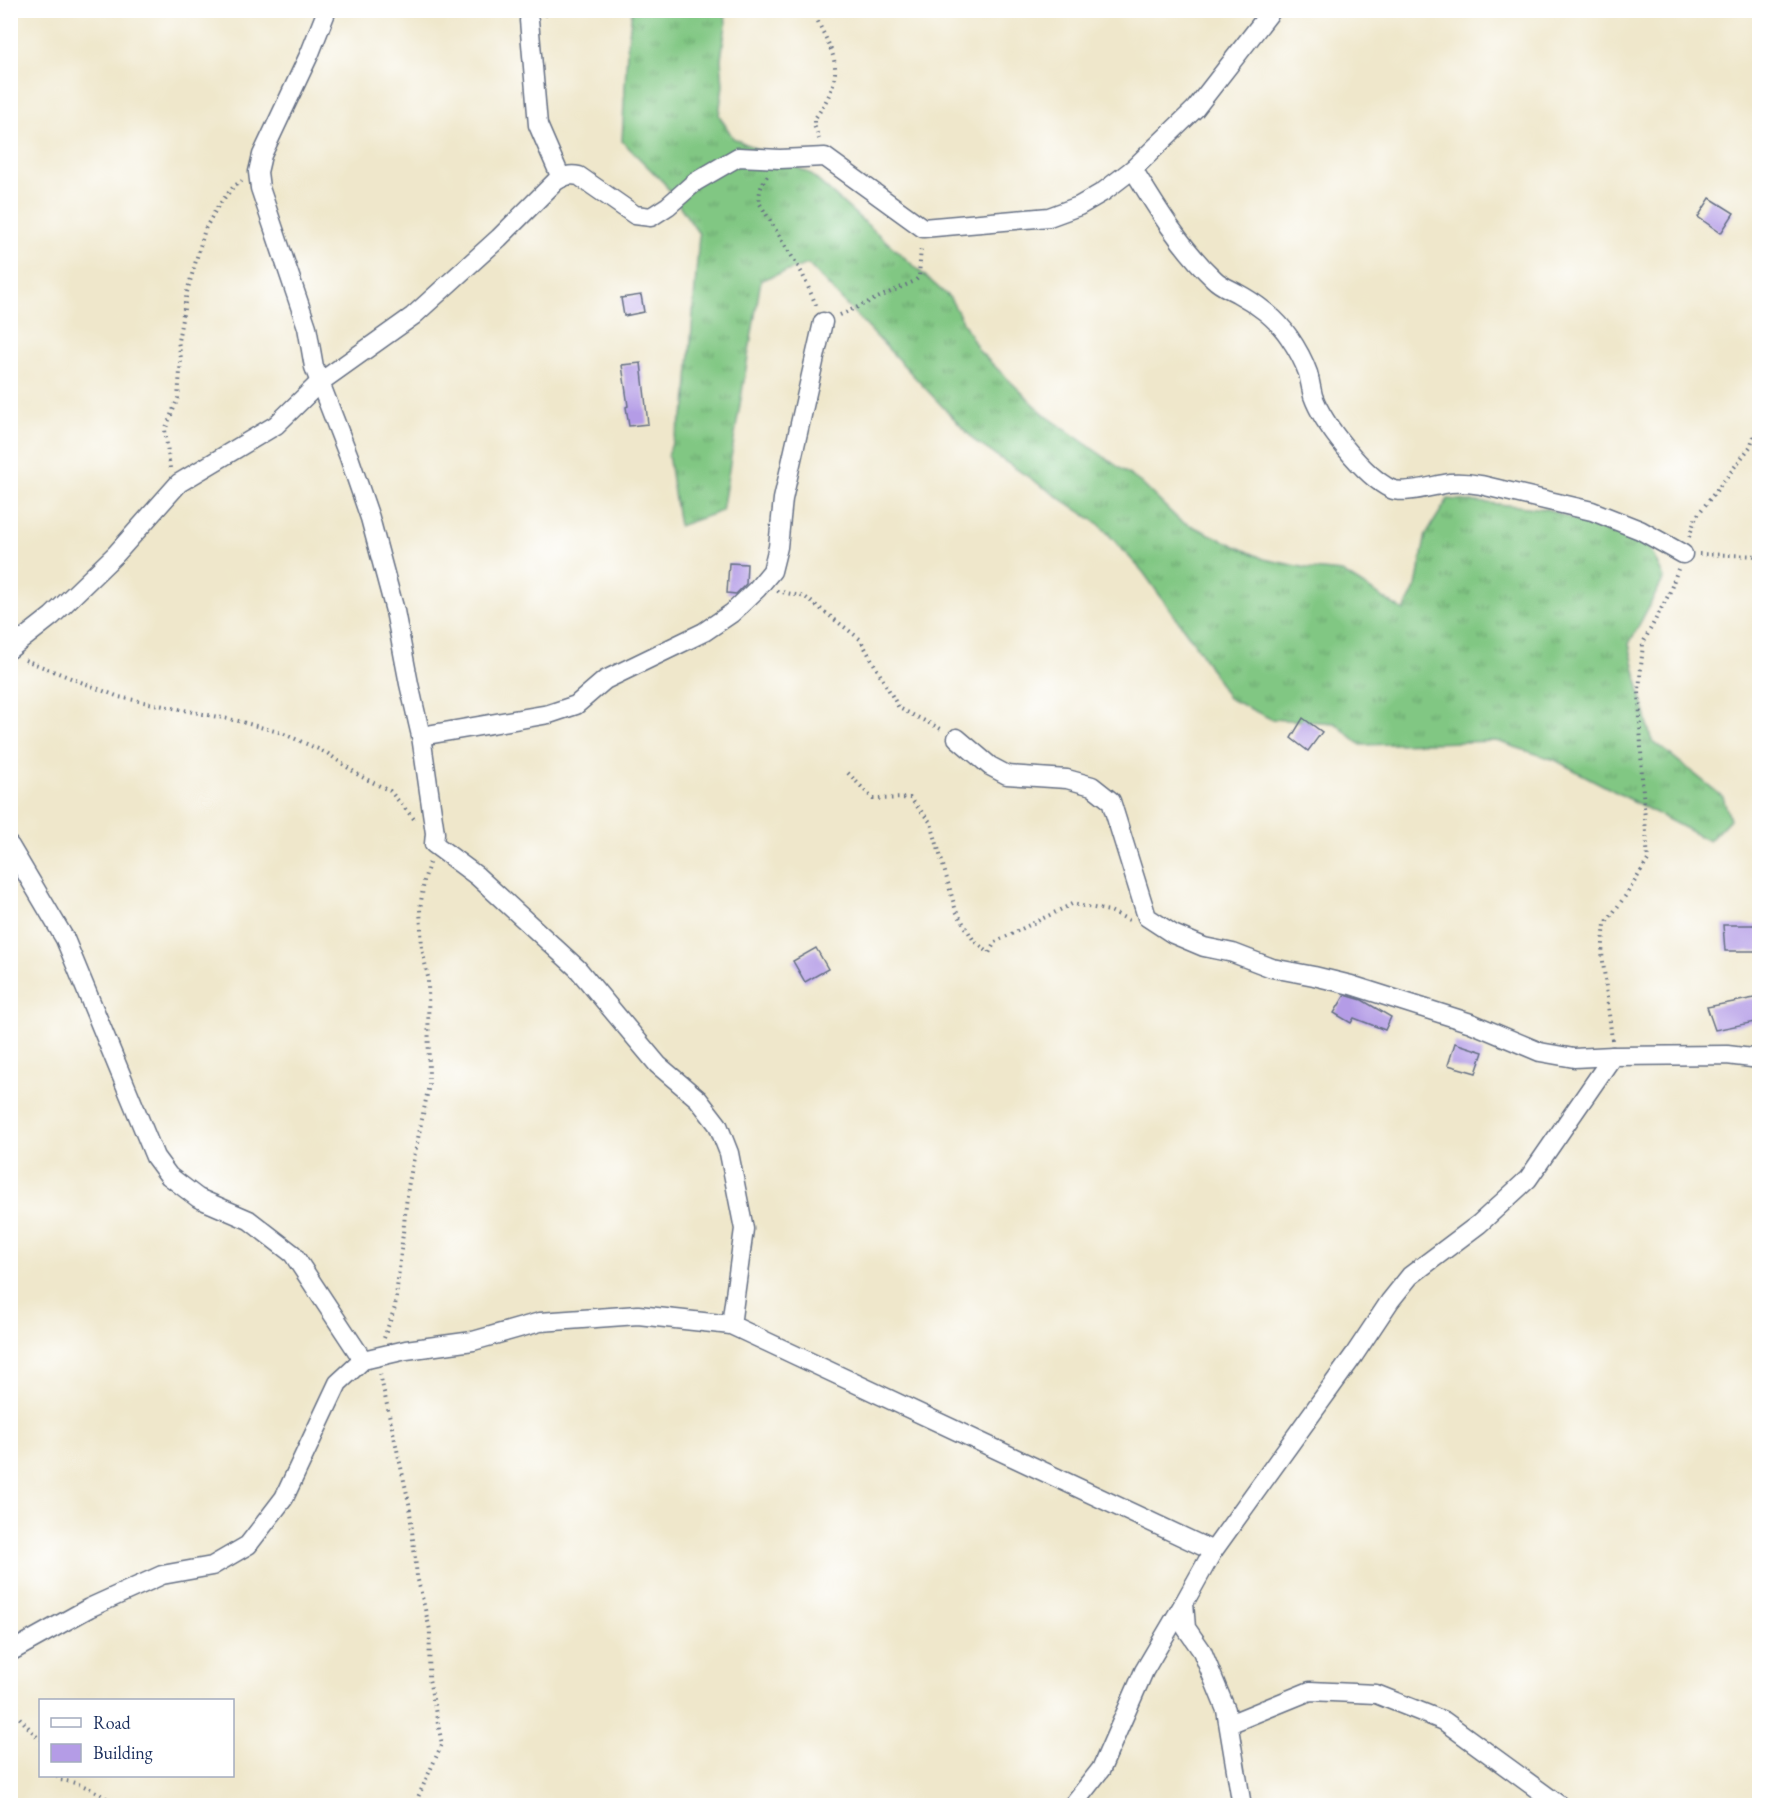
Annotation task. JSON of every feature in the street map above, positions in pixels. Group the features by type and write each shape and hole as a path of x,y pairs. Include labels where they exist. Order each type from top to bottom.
{"street":[{"path":"327,10 310,53 262,155 258,172 260,188 307,327 319,383 349,457 370,518 395,611 421,736 435,833 434,844 477,876 577,968 658,1065 698,1099 718,1125 729,1153 744,1230 731,1325"},
{"path":"16,654 116,554 179,483 276,425 319,383 413,316 561,178 579,176 634,215 651,217 696,182 731,160 748,156 780,159 825,157 923,228 1049,217 1079,206 1103,192 1133,169 1195,109 1272,10"},
{"path":"529,20 538,125 561,178"},
{"path":"1133,169 1155,206 1191,254 1213,278 1261,309 1289,337 1308,373 1313,395 1324,420 1348,451 1385,485 1394,490 1465,482 1481,485 1592,511 1640,530 1683,554"},
{"path":"421,736 549,714 576,705 604,680 704,632 732,613 761,584 772,571 778,547 783,499 823,322"},
{"path":"957,738 990,766 1007,775 1067,779 1092,786 1111,801 1147,917 1173,934 1204,947 1233,953 1272,969 1351,985 1470,1023 1540,1052 1574,1058 1727,1055 1760,1059"},
{"path":"10,846 65,939 155,1157 169,1176 198,1198 249,1220 293,1254 370,1359"},
{"path":"1072,1806 1101,1769 1144,1671 1213,1551 1404,1284 1410,1276 1479,1224 1528,1179 1613,1056"},
{"path":"10,1652 89,1608 162,1575 212,1566 248,1545 284,1498 338,1383 370,1359 406,1350 473,1341 540,1322 638,1316 731,1325 1213,1551"},
{"path":"1184,1603 1186,1628 1202,1651 1227,1710 1242,1806"},
{"path":"1229,1724 1310,1691 1376,1694 1444,1721 1559,1805"}],"path":[{"path":"814,10 831,50 836,72 830,95 814,120 825,157"},
{"path":"780,159 762,184 760,204 802,273 823,322 915,281 919,277 923,228"},
{"path":"172,490 165,430 178,398 181,358 178,341 187,292 205,230 218,206 234,186 258,172"},
{"path":"1613,1056 1602,953 1605,924 1626,896 1648,860 1641,779 1639,691 1643,643 1670,594 1696,517 1750,447 1760,419"},
{"path":"1683,554 1760,556"},
{"path":"761,584 785,593 805,597 860,639 899,708 957,738"},
{"path":"16,654 119,697 260,727 282,733 327,753 360,776 390,791 434,844 423,881 420,909 422,949 428,977 429,1084 408,1187 395,1307 370,1359 409,1503 417,1576 430,1630 429,1679 441,1744 414,1805 395,1806"},
{"path":"848,773 873,799 910,798 931,823 956,911 974,941 989,952 995,942 1072,903 1110,911 1138,924 1147,917"},
{"path":"10,1711 16,1713 39,1739"},
{"path":"58,1777 59,1780 73,1781 87,1786 118,1806"}],"green space":[{"path":"632,11 725,11 726,25 721,59 723,85 719,115 733,138 809,173 950,298 979,351 1045,415 1141,483 1179,520 1264,559 1312,569 1342,572 1404,611 1416,586 1426,534 1448,499 1547,509 1592,527 1605,529 1650,548 1664,578 1629,644 1651,739 1723,797 1730,819 1709,841 1555,760 1496,741 1361,745 1335,723 1271,719 1228,698 1197,647 1143,572 1100,525 976,442 808,264 761,280 722,511 679,526 668,454 686,406 699,234 664,183 622,141 627,50"}],"building":[{"path":"1710,198 1734,213 1721,233 1698,217"},
{"path":"641,295 644,312 624,316 621,298"},
{"path":"641,363 648,424 629,426 622,365"},
{"path":"729,563 747,564 746,584 736,594 727,593"},
{"path":"1303,718 1322,732 1308,751 1291,738"},
{"path":"1723,925 1760,925 1760,951 1725,951"},
{"path":"816,948 828,969 805,982 793,961"},
{"path":"1345,995 1362,1000 1391,1017 1385,1030 1354,1018 1351,1023 1334,1013"},
{"path":"1760,997 1760,1021 1715,1030 1707,1007"},
{"path":"1455,1043 1483,1052 1476,1073 1448,1065"}]}
